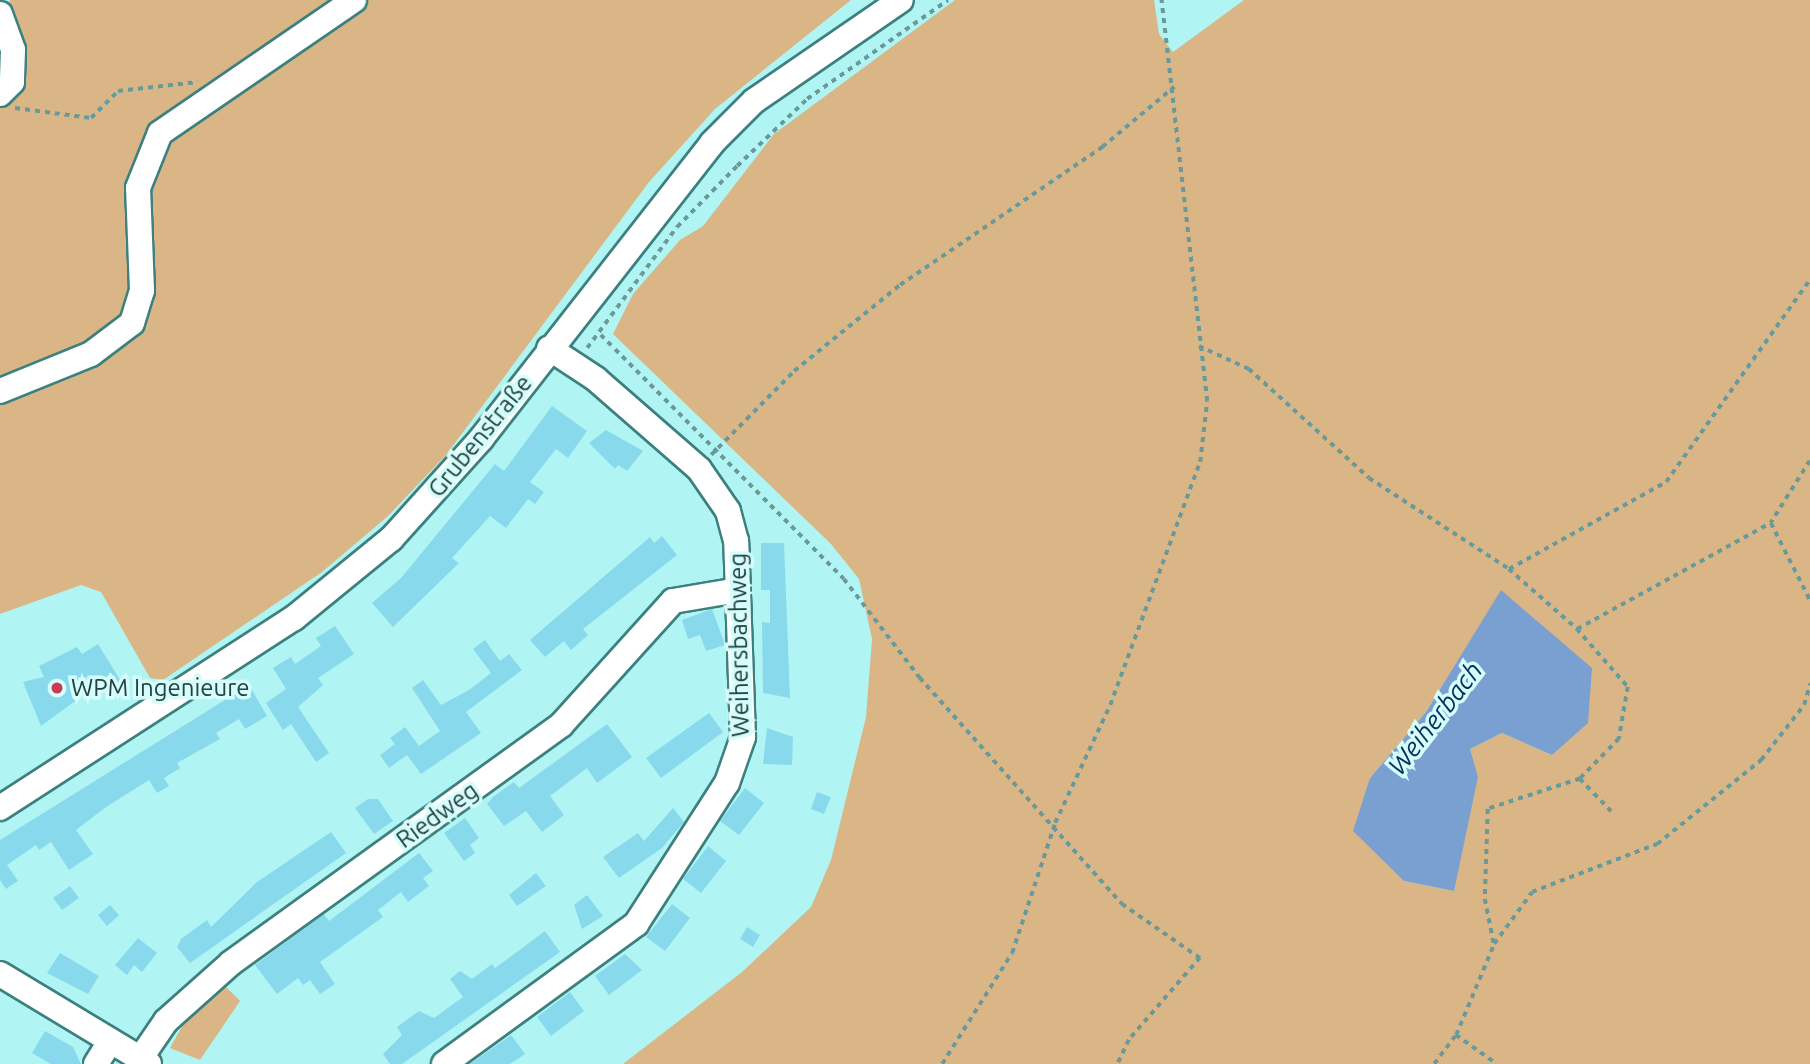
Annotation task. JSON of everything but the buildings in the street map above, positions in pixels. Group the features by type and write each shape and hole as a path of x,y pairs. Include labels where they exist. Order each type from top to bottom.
{"street":[{"path":"0,391 91,354 132,323 142,291 138,188 149,149 160,133 354,0"},
{"name":"Grubenstraße","path":"0,808 349,576 434,495 678,183 746,109 901,0"},
{"path":"0,14 13,50 12,82 0,94"},
{"name":"Weihersbachweg","path":"444,1064 636,923 727,783 743,737 736,541 716,489 572,363 549,348"},
{"name":"Riedweg","path":"144,1061 166,1021 231,963 561,725 673,601 738,590"},
{"path":"0,974 144,1061"},
{"path":"96,1064 110,1042"}],"path":[{"path":"572,363 601,335 677,227 747,156 807,99 948,0"},
{"path":"942,1064 1012,953 1055,823 1110,705 1200,463 1207,401 1199,346 1174,87 1161,0"},
{"path":"0,106 92,118 118,91 237,78"},
{"path":"716,449 794,371 900,285 1102,147 1174,87"},
{"path":"1508,569 1666,482 1810,279"},
{"path":"601,335 844,579 920,678 1055,823 1122,904 1200,958 1129,1040 1118,1064"},
{"path":"1199,346 1249,369 1369,478 1508,569 1577,629 1628,687 1619,739 1580,779 1488,809 1485,899 1494,944"},
{"path":"1577,629 1771,523 1810,461"},
{"path":"1771,523 1810,600"},
{"path":"1434,1064 1456,1035 1494,944 1532,891 1657,844 1761,760 1804,705 1810,684"},
{"path":"1580,779 1611,811"},
{"path":"1456,1035 1497,1064"}],"shaded area":[{"path":"10,0 851,0 715,109 649,182 446,455 388,516 322,572 163,680 150,678 101,592 81,585 0,614 0,63"},
{"path":"955,0 1154,0 1159,34 1173,52 1244,0 1810,0 1810,1064 623,1064 742,972 811,907 831,860 866,717 872,639 859,579 831,544 613,334 633,294 680,240 703,226 774,134","holes":["1501,591 1536,620 1552,755 1502,733 1470,749 1454,891 1404,881 1370,778 1426,712"]},
{"path":"220,981 240,1001 200,1060 170,1048 195,1003"}],"water":[{"name":"Weiherbach","path":"1501,590 1592,668 1588,723 1552,755 1502,733 1470,749 1478,777 1454,891 1404,881 1353,831 1370,778 1426,712"}],"place":[{"name":"WPM Ingenieure","path":"57,688"}]}
